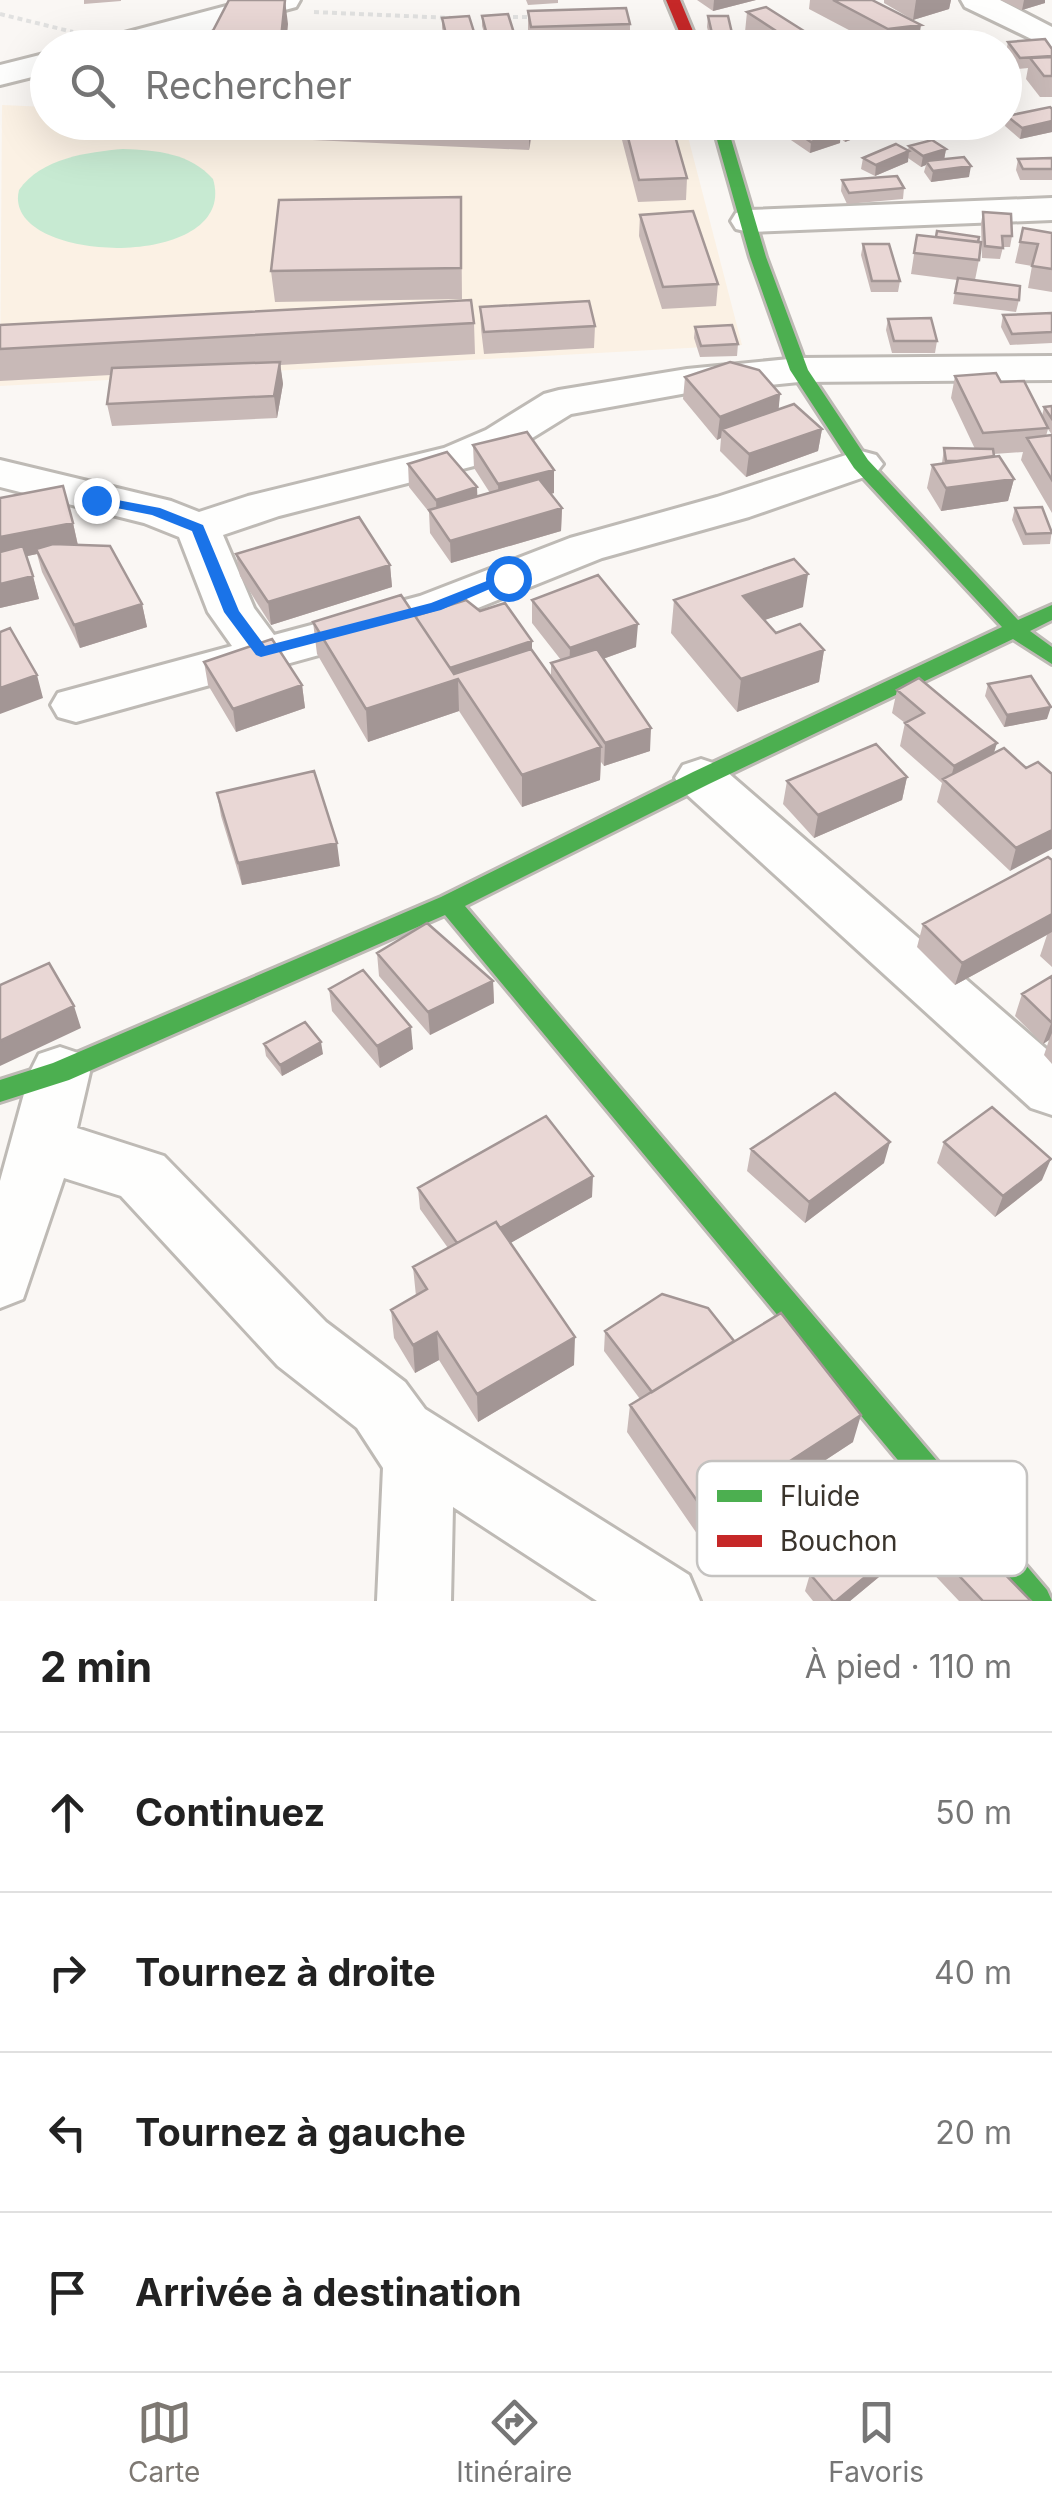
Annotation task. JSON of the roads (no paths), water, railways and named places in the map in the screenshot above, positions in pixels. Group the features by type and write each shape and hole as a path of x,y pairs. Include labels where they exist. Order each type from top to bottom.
{"street":[{"path":"674,0 686,30"},
{"path":"976,0 1052,38"},
{"path":"167,30 267,2"},
{"path":"1022,43 1052,38"},
{"path":"0,75 30,68"},
{"path":"724,140 799,370 860,464 1018,632 1052,657"},
{"path":"749,221 1052,210"},
{"path":"0,473 96,500 156,511 198,528 264,506 459,457 501,440 528,418 560,403 687,381 799,370 1052,368"},
{"path":"76,705 436,606 586,548 732,507 860,464"},
{"path":"198,528 232,612 261,652"},
{"path":"0,1278 42,1148 30,1081 450,903 701,778 1018,632 1052,612"},
{"path":"701,778 1052,1090"},
{"path":"450,903 918,1461"},
{"path":"42,1148 142,1175 302,1344 381,1405 418,1460 414,1601"},
{"path":"401,1434 663,1601"},
{"path":"1015,1576 1036,1601"}]}
